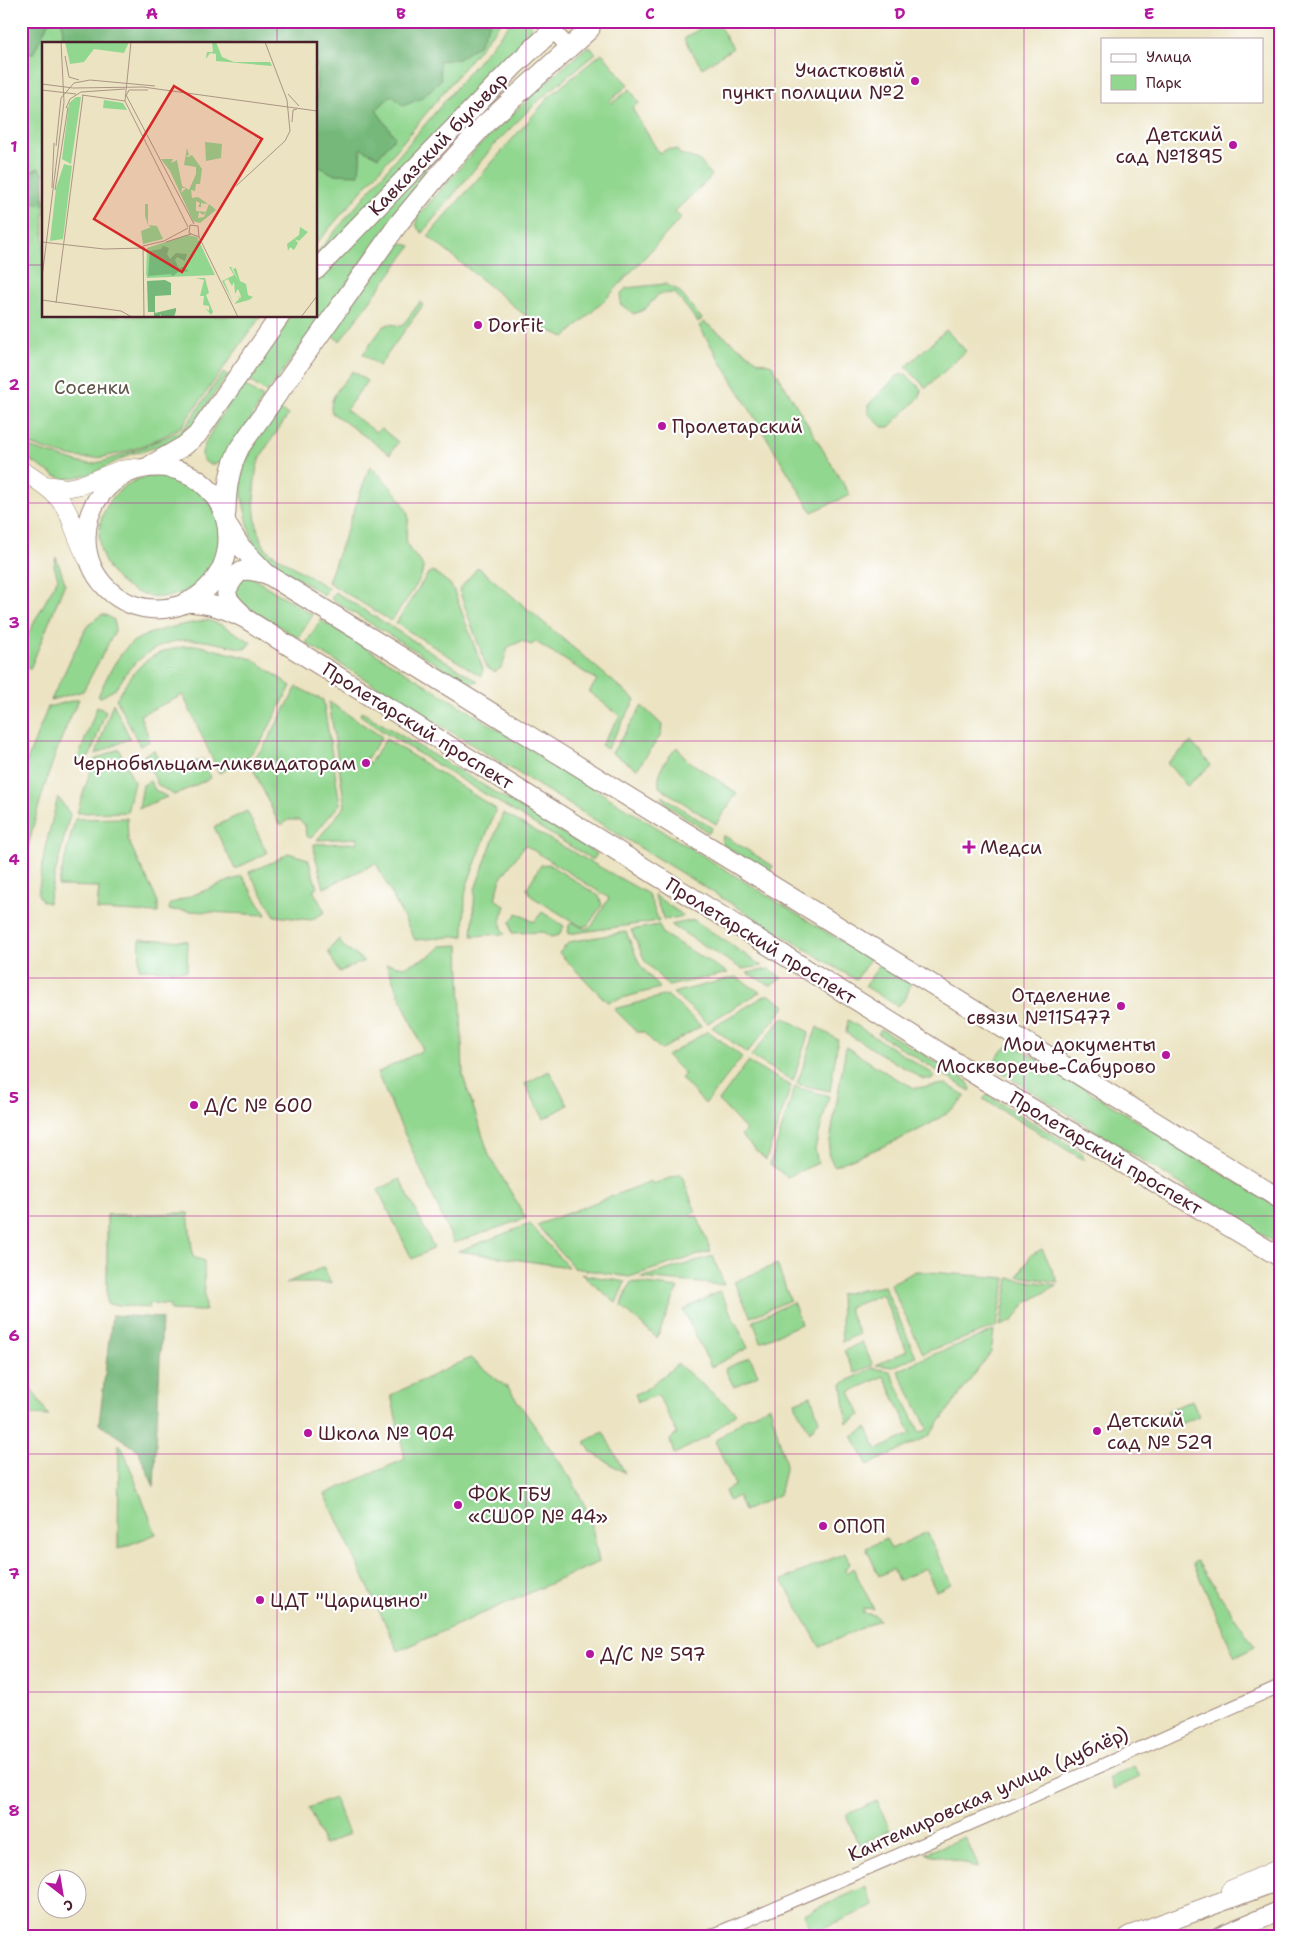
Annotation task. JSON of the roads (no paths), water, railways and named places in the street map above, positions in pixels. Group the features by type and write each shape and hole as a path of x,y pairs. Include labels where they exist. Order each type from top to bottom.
{"main road":[{"name":"Кавказский бульвар","path":"318,268 554,24"},
{"name":"Кавказский бульвар","path":"228,520 226,487 230,470 240,447 399,223 442,171 485,124 568,48 591,24"},
{"path":"87,558 86,530 94,510 111,487 143,466 184,446 197,435 279,318"},
{"path":"21,470 45,485 65,507 79,544 102,584 121,601 137,607 164,610 186,602 206,586 221,568 227,551 228,520 218,498 199,480 180,469 168,466 143,466 120,470 81,485 66,488 45,485"},
{"name":"Пролетарский проспект","path":"228,520 241,547 267,574 1280,1198"},
{"name":"Пролетарский проспект","path":"246,619 230,600 227,589 237,574 242,571 249,570 267,574"},
{"name":"Пролетарский проспект","path":"186,602 226,608 246,619 984,1080 1280,1257"},
{"path":"1128,1936 1280,1868"},
{"path":"1128,1936 1280,1880"},
{"path":"1220,1936 1280,1911"}],"street":[{"path":"554,24 568,48"},
{"name":"Кантемировская улица (дублёр)","path":"711,1936 1003,1810 1280,1686"}],"place":[{"name":"Участковый пункт полиции №2","path":"915,81"},
{"name":"Детский сад №1895","path":"1233,145"},
{"name":"DorFit","path":"478,325"},
{"name":"Пролетарский","path":"662,426"},
{"name":"Чернобыльцам-ликвидаторам","path":"366,763"},
{"name":"Медси","path":"969,847"},
{"name":"Отделение связи №115477","path":"1121,1006"},
{"name":"Мои документы Москворечье-Сабурово","path":"1166,1055"},
{"name":"Д/C № 600","path":"194,1105"},
{"name":"Детский сад № 529","path":"1097,1431"},
{"name":"Школа № 904","path":"308,1433"},
{"name":"ФОК ГБУ «СШОР № 44»","path":"458,1505"},
{"name":"ОПОП","path":"823,1526"},
{"name":"ЦДТ \"Царицыно\"","path":"260,1600"},
{"name":"Д/C № 597","path":"590,1654"}],"park label":[{"name":"Сосенки","path":"92,387"}]}
